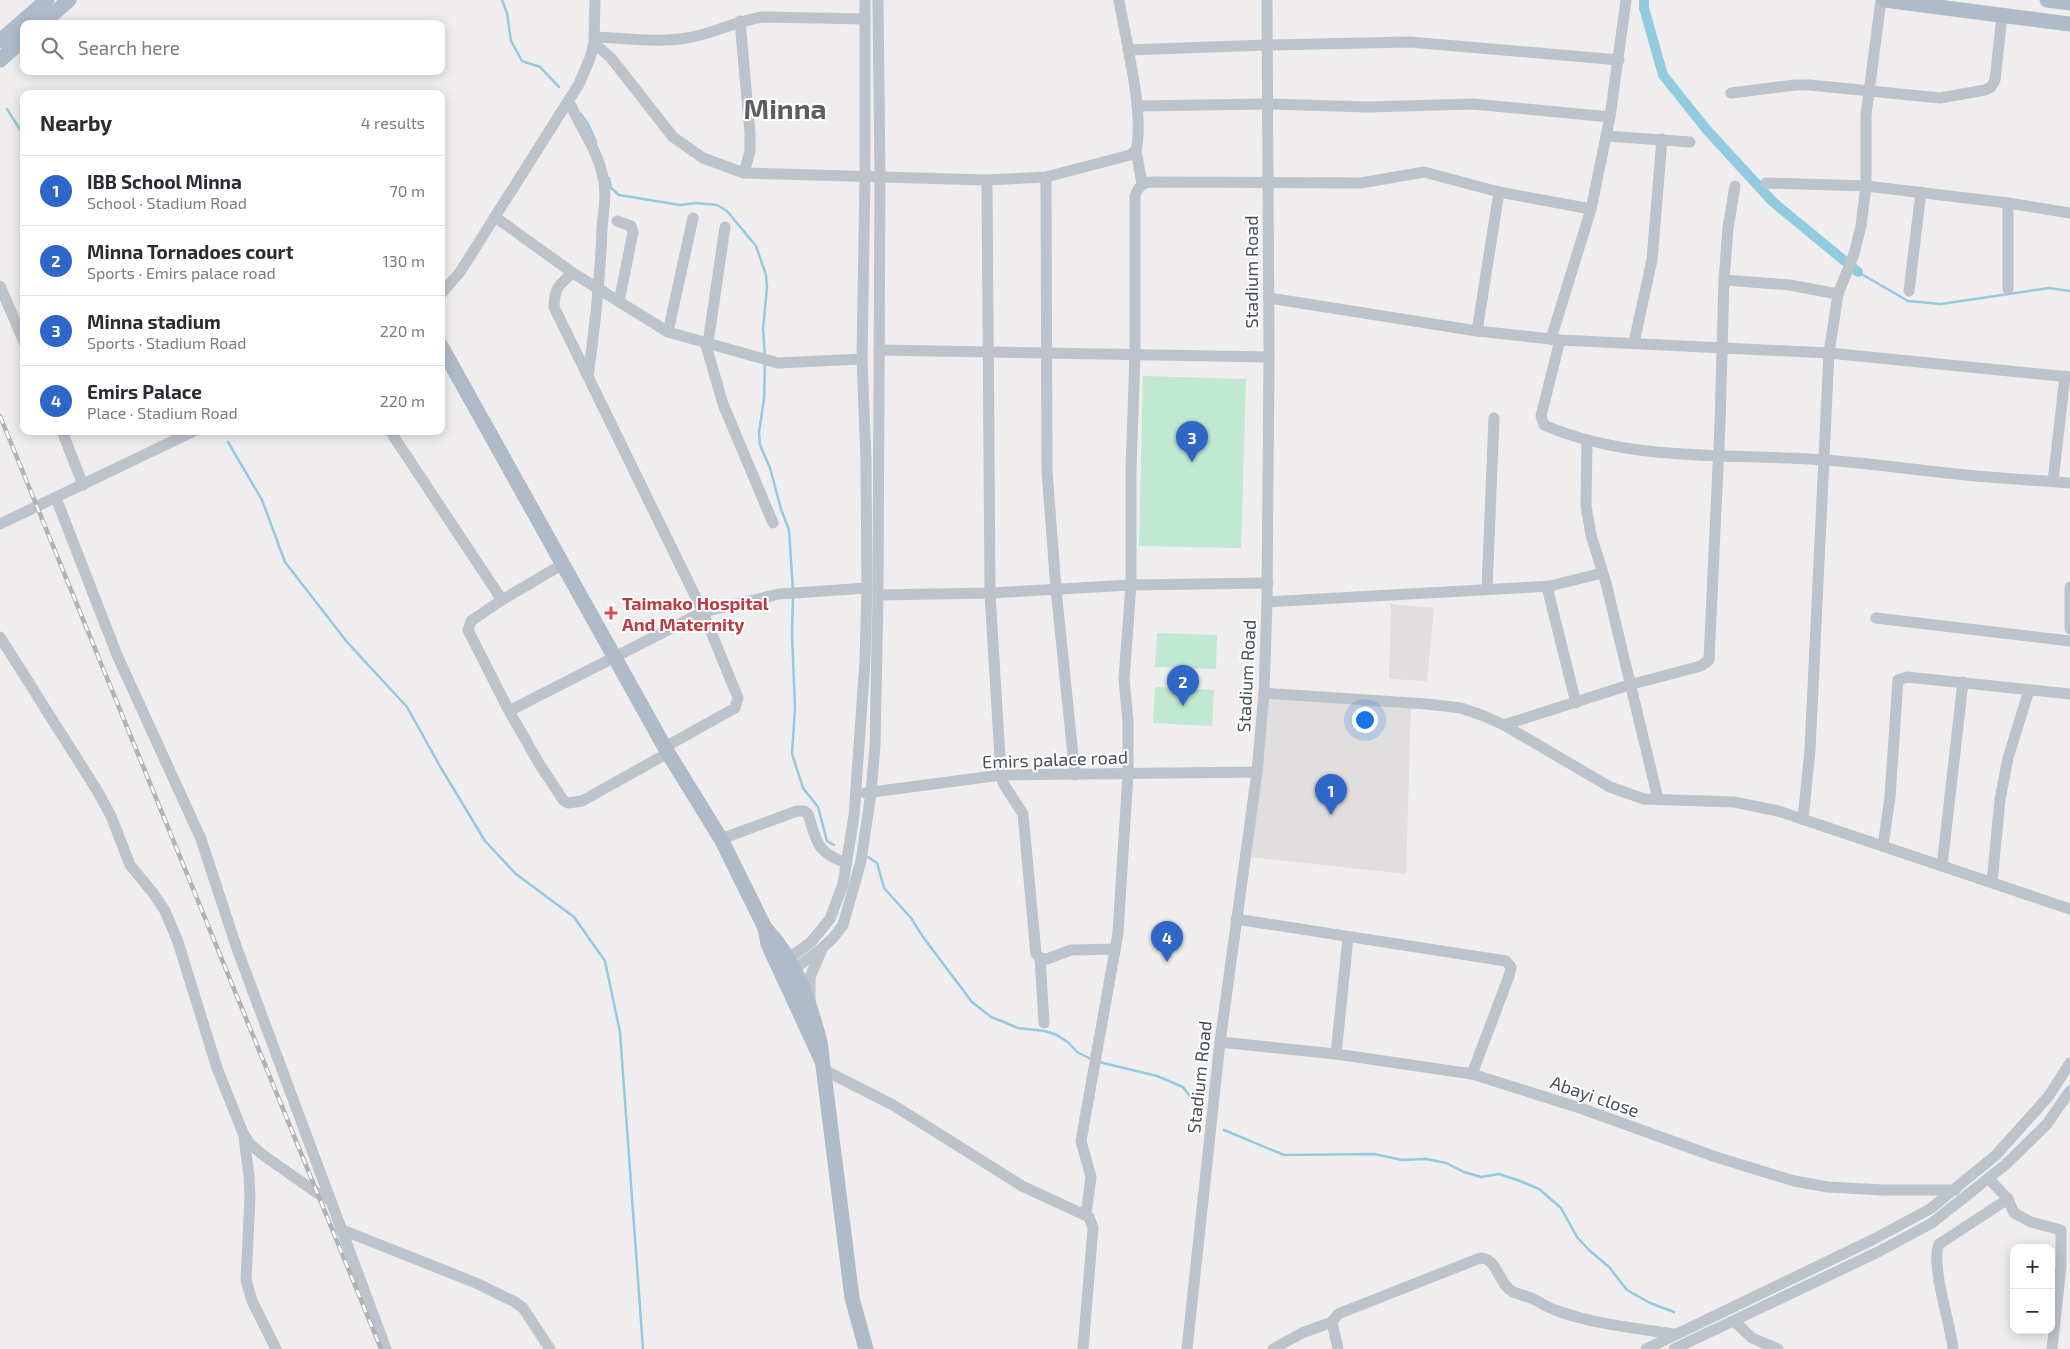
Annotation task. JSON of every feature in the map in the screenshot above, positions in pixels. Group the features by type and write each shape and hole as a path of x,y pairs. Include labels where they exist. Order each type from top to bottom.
{"main road":[{"path":"24,20 47,0"},
{"path":"46,20 69,0"},
{"path":"1883,0 2070,24"},
{"path":"2047,0 2070,3"},
{"path":"0,41 20,24"},
{"path":"0,60 20,42"},
{"path":"445,353 616,657 666,750 721,839 765,928 768,944 810,1005 820,1042 821,1064 852,1298 866,1349"},
{"path":"786,968 821,1064"}],"street":[{"path":"445,289 460,272 569,101 590,58 595,40 595,0"},
{"path":"786,968 830,919 843,884 856,794 865,662 867,588 866,461 862,359 865,0"},
{"path":"810,1005 810,977 813,966 822,948 839,930 851,900 861,861 871,793 875,746 878,595 880,176 878,0"},
{"path":"1119,0 1137,106 1138,143 1136,150 1142,184"},
{"name":"Stadium Road","path":"1187,1349 1220,1042 1257,772 1264,693 1268,602 1269,298 1266,104 1267,0"},
{"path":"1626,0 1610,117 1591,209 1555,340 1541,416 1544,425 1587,441 1636,449 1718,456 1825,460 1958,474 2070,482"},
{"path":"1803,819 1810,750 1830,353 1838,294 1860,233 1866,186 1866,115 1883,0"},
{"path":"1731,93 1795,86 1940,98 1977,92 1991,87 1995,80 2002,16"},
{"path":"595,40 662,41 688,38 740,22 764,17 865,19"},
{"path":"740,22 750,133 750,150 744,173"},
{"path":"595,40 673,137 702,158 744,173 987,180 1046,177 1130,155 1136,150"},
{"path":"1128,50 1410,42 1619,60"},
{"path":"569,101 577,120 594,149 607,197 603,221 600,288 588,377"},
{"path":"1137,106 1266,104 1368,107 1474,104 1610,117"},
{"path":"1606,136 1690,142"},
{"path":"1634,342 1652,260 1662,139"},
{"path":"1086,1214 1091,1177 1081,1141 1115,949 1123,878 1128,774 1128,721 1124,679 1131,585 1131,412 1135,355 1135,196 1137,190 1142,184 1148,182 1268,184 1360,182 1424,172 1499,192 1591,209"},
{"path":"1046,177 1047,471 1056,589 1075,775"},
{"path":"987,180 990,352 990,593 1001,775 1003,783 1022,814 1034,946 1036,954 1040,958 1044,1023"},
{"path":"1766,184 1866,186 2008,203 2070,213"},
{"path":"1504,725 1629,685 1701,666 1709,660 1723,347 1724,280 1728,228 1735,186"},
{"path":"1477,330 1499,192"},
{"path":"1909,291 1921,192"},
{"path":"2008,203 2008,289"},
{"path":"495,217 573,273 600,288 668,332 778,363 862,359"},
{"path":"668,332 693,218"},
{"path":"618,221 631,226 633,232 619,302"},
{"path":"725,227 706,342 723,404 773,523"},
{"path":"562,564 471,621 468,630 509,711 540,765 563,800 568,803 582,801 736,708 738,703 737,692 703,612 554,307 554,293 563,281 573,273"},
{"path":"1724,280 1790,285 1838,294"},
{"path":"0,286 20,333"},
{"path":"1269,298 1555,340 1634,342 1830,353 2067,377 2053,481"},
{"path":"879,350 1269,357"},
{"path":"1487,590 1494,418"},
{"path":"64,435 83,485"},
{"path":"0,524 186,435"},
{"path":"393,435 502,600"},
{"path":"1587,441 1586,506 1591,535 1658,799"},
{"path":"56,498 117,655 201,840 236,946 340,1230 386,1349"},
{"path":"1268,602 1551,586 1602,573"},
{"path":"878,595 990,593 1131,585 1268,583"},
{"path":"1551,586 1548,591 1548,597 1576,703"},
{"path":"2070,587 2070,629"},
{"path":"509,711 703,612 779,594 867,588"},
{"path":"1876,618 2070,641"},
{"path":"0,637 98,792 111,816 130,865 153,892 165,912 178,942 217,1068 243,1133 250,1144 263,1155 330,1200"},
{"path":"1883,846 1890,797 1898,680 1907,677 2070,694"},
{"path":"1942,866 1963,682"},
{"path":"1992,882 2003,783 2008,758 2029,690"},
{"path":"1264,693 1461,708 1504,725 1610,787 1644,798 1734,802 1770,809 2070,909"},
{"name":"Emirs palace road","path":"856,794 1001,775 1257,772"},
{"path":"721,839 797,811 804,811 808,814 818,843 825,853 846,863"},
{"path":"1236,919 1348,938 1506,961 1511,967 1510,976 1472,1074"},
{"path":"1336,1054 1348,938"},
{"path":"786,968 822,948"},
{"path":"1040,958 1047,958 1078,949 1115,949"},
{"name":"Abayi close","path":"1220,1042 1336,1054 1472,1074 1580,1108 1716,1157 1794,1181 1828,1187 1883,1190 1955,1190"},
{"path":"1646,1349 1908,1222 1930,1209 1996,1155 2048,1097 2070,1063"},
{"path":"821,1064 893,1105 1022,1186 1086,1214 1093,1222 1093,1228 1083,1349"},
{"path":"1678,1348 1914,1234 1932,1223 1988,1179 2047,1124 2070,1091"},
{"path":"243,1133 250,1196 246,1280 248,1291 276,1349"},
{"path":"1988,1179 2008,1199 2014,1213 2024,1220 2061,1230 2061,1266 2052,1349"},
{"path":"1953,1349 1938,1267 1937,1249 1939,1244 2008,1199"},
{"path":"340,1230 476,1283 515,1302 523,1308 550,1349"},
{"path":"1273,1349 1302,1334 1332,1322 1338,1314 1484,1258 1491,1262 1507,1288 1555,1310 1592,1320 1674,1334"},
{"path":"1734,1321 1752,1338 1778,1349"},
{"path":"1332,1322 1338,1349"}],"shaded area":[{"path":"1391,604 1434,608 1427,681 1389,679"},
{"path":"1268,695 1411,706 1406,874 1248,857"}],"green space":[{"path":"1143,376 1246,379 1241,548 1139,546"},
{"path":"1157,633 1217,635 1216,669 1155,667"},
{"path":"1155,687 1214,690 1212,726 1153,723"}],"waterway":[{"path":"502,0 507,13 511,41 522,61 540,67 559,87"},
{"path":"1644,0 1644,8 1663,75 1707,130 1773,202 1858,272"},
{"path":"7,109 20,130"},
{"path":"581,114 596,142"},
{"path":"609,178 611,188 619,195 680,205 696,203 717,205 727,211 756,246 766,275 767,287 763,330 765,356"},
{"path":"1858,272 1908,301 1941,304 2049,288 2070,291"},
{"path":"765,364 764,399 759,432 760,445 770,468 789,530 793,590"},
{"path":"228,442 262,500 285,562 347,642 407,707 485,841 516,874 574,917 605,961 620,1032 643,1349"},
{"path":"793,596 792,634 795,708 792,754 803,788 818,807 827,841 834,845"},
{"path":"868,857 877,863 884,888 911,918 972,1002 991,1017 1018,1028 1045,1031 1057,1035 1069,1043 1077,1052 1091,1059"},
{"path":"1099,1062 1157,1076 1183,1087 1202,1113"},
{"path":"1224,1130 1284,1155 1374,1154 1402,1160 1426,1159 1446,1163 1464,1172 1481,1177 1499,1174 1520,1181 1539,1189 1561,1208 1577,1237 1609,1267 1627,1290 1650,1303 1674,1312"}],"railway":[{"path":"0,416 381,1349"}],"place":[{"name":"Minna stadium","path":"1192,462"},
{"name":"Taimako Hospital And Maternity","path":"611,613"},
{"name":"Minna Tornadoes court","path":"1183,706"},
{"name":"IBB School Minna","path":"1331,815"},
{"name":"Emirs Palace","path":"1167,962"}],"district":[{"name":"Minna","path":"785,108"}]}
